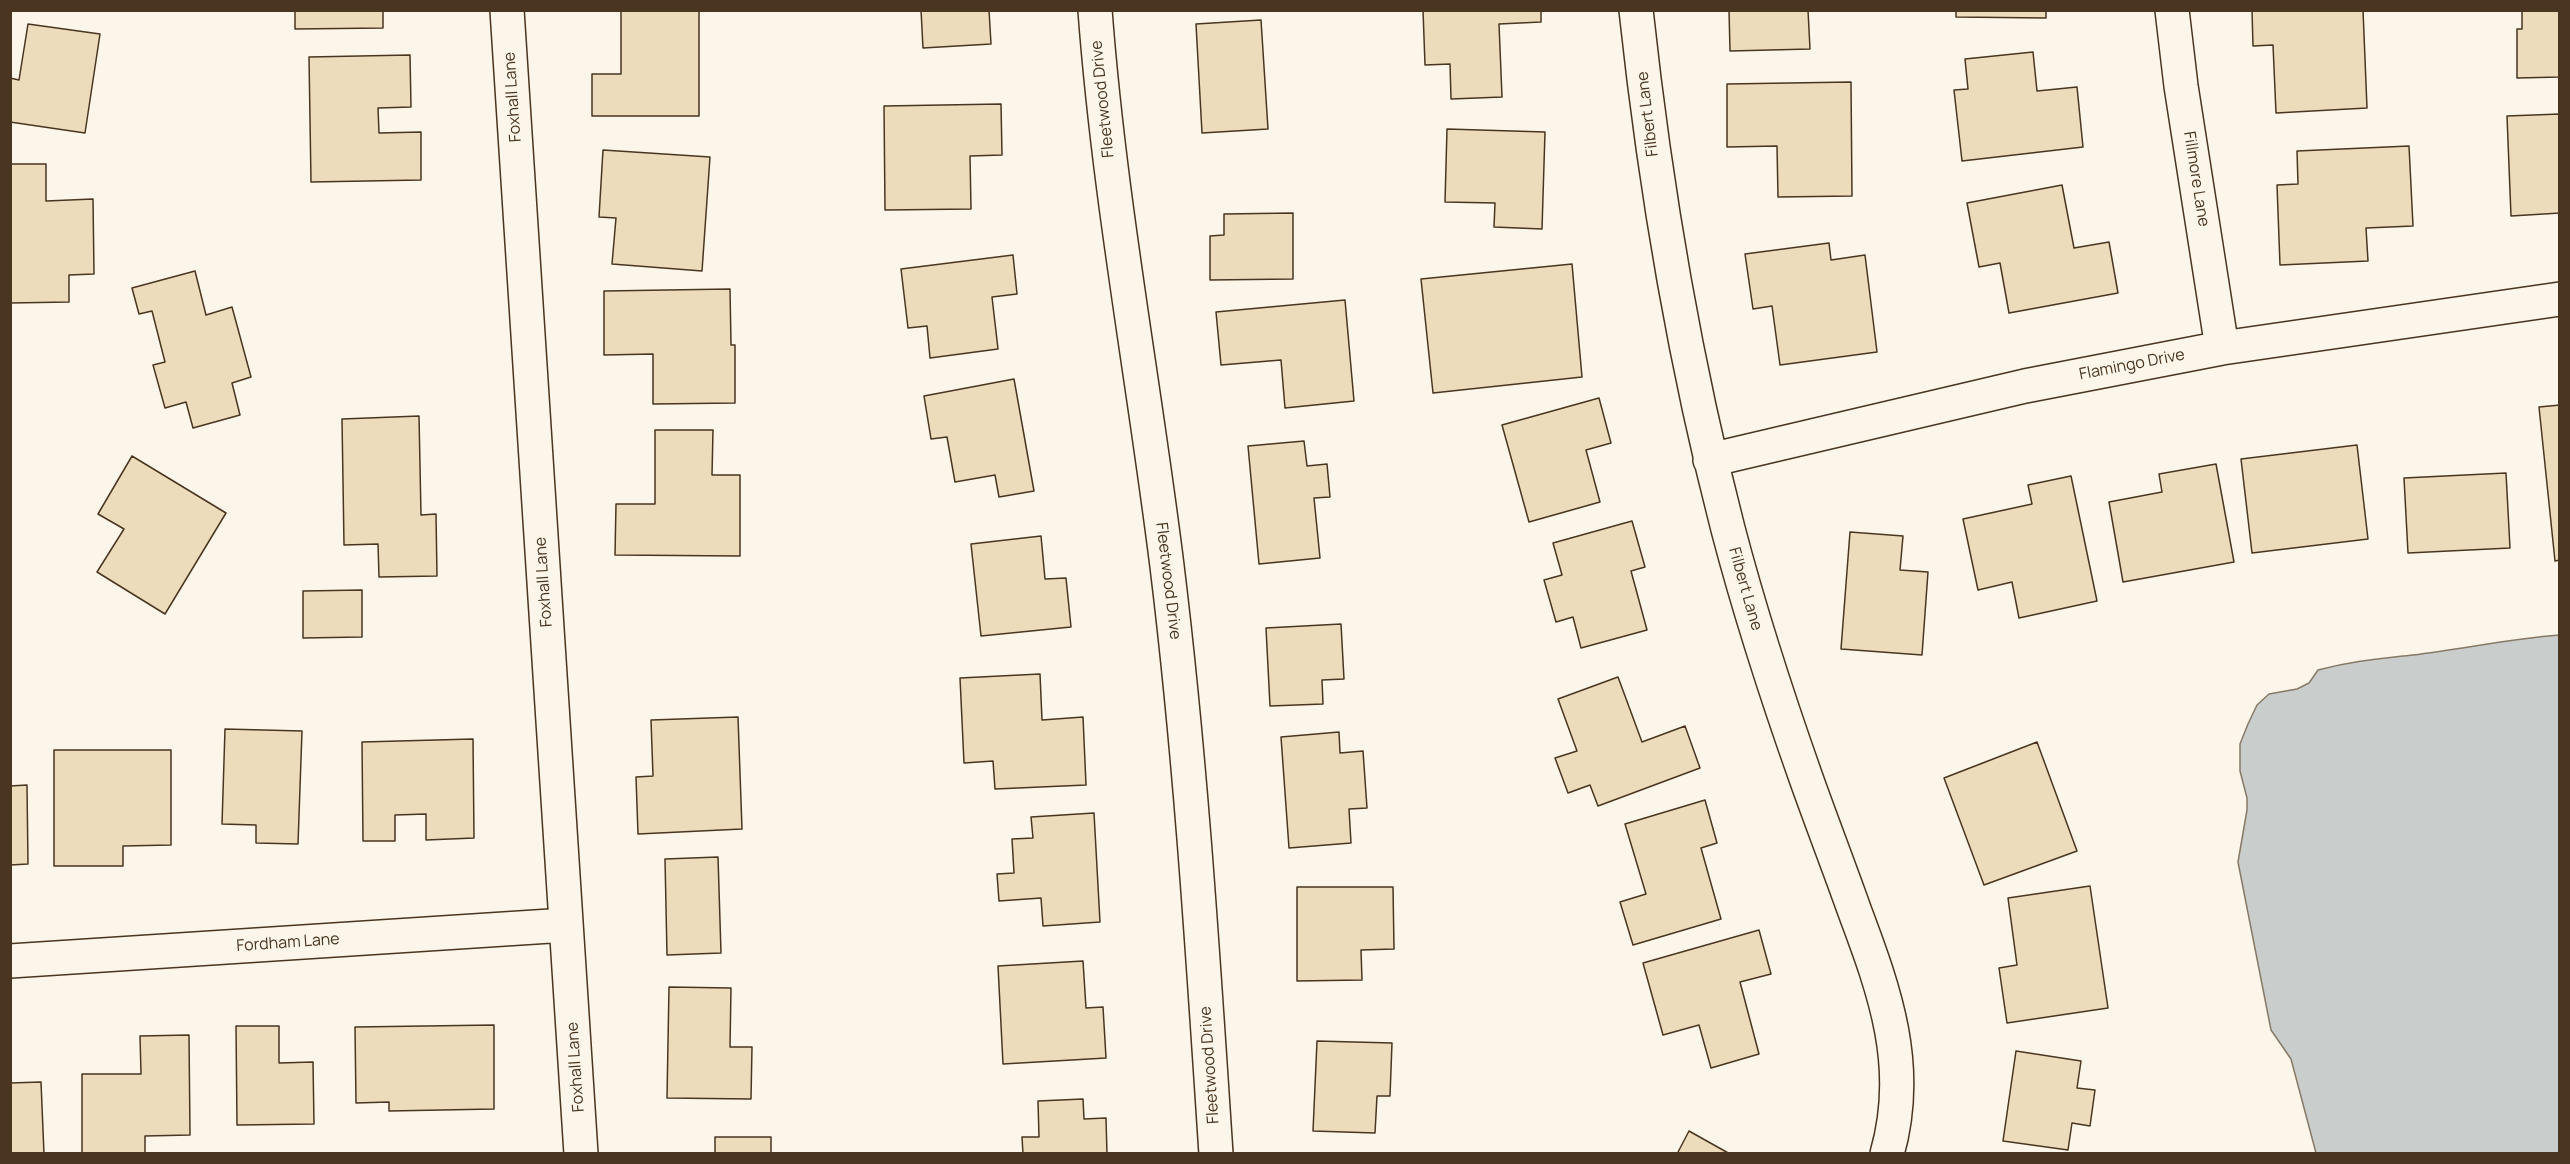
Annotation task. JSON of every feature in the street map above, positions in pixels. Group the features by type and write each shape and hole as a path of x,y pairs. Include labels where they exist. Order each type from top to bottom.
{"street":[{"name":"Foxhall Lane","path":"507,10 581,1154"},
{"name":"Fleetwood Drive","path":"1095,10 1114,207 1165,552 1178,663 1194,831 1216,1154"},
{"name":"Filbert Lane","path":"1636,10 1664,229 1710,460 1746,596 1786,718 1885,998 1894,1037 1897,1071 1896,1107 1887,1154"},
{"name":"Fillmore Lane","path":"2172,10 2181,86 2222,348"},
{"name":"Flamingo Drive","path":"1710,460 2025,386 2222,348 2559,299"},
{"name":"Fordham Lane","path":"10,961 566,925"}],"shaded area":[{"path":"2559,635 2559,1153 2316,1153 2291,1059 2271,1030 2238,862 2247,810 2247,798 2240,771 2240,744 2248,724 2257,705 2269,694 2297,689 2309,683 2318,670 2342,664"}],"building":[{"path":"295,10 383,10 383,28 295,29"},
{"path":"621,10 699,10 699,116 592,116 592,74 621,74"},
{"path":"921,10 989,10 991,44 923,48"},
{"path":"1423,10 1541,10 1541,22 1499,24 1502,97 1451,99 1450,64 1425,65"},
{"path":"1729,10 1808,10 1810,49 1730,51"},
{"path":"1956,10 2046,10 2046,18 1956,17"},
{"path":"2252,10 2363,10 2367,108 2276,113 2273,45 2253,46"},
{"path":"2522,10 2560,10 2560,77 2517,78 2517,29 2522,29"},
{"path":"1261,20 1268,129 1202,133 1196,24"},
{"path":"28,24 100,34 85,133 10,122 10,78 19,80"},
{"path":"2033,52 2037,91 2077,87 2083,147 1962,161 1954,90 1968,89 1965,59"},
{"path":"410,55 411,107 378,108 379,133 421,132 421,180 311,182 309,57"},
{"path":"1851,82 1852,196 1778,197 1777,146 1727,147 1727,84"},
{"path":"1001,104 1002,155 970,156 971,209 885,210 884,106"},
{"path":"2560,114 2560,213 2511,216 2507,116"},
{"path":"1447,129 1545,132 1542,229 1494,227 1495,203 1445,202"},
{"path":"2409,146 2413,226 2366,228 2368,261 2280,265 2277,185 2298,184 2297,151"},
{"path":"603,150 710,157 702,271 612,264 616,218 599,217"},
{"path":"10,164 46,164 46,201 93,199 94,274 69,275 69,302 10,303"},
{"path":"2062,185 2074,248 2109,242 2118,293 2009,313 2000,263 1979,267 1967,203"},
{"path":"1293,213 1293,279 1210,280 1210,236 1224,235 1224,214"},
{"path":"1829,243 1831,260 1865,255 1877,352 1780,365 1772,306 1753,309 1745,254"},
{"path":"1013,255 1017,294 992,297 998,349 930,358 927,326 908,328 901,269"},
{"path":"1572,264 1582,377 1433,393 1421,279"},
{"path":"195,271 206,315 232,307 251,377 232,383 240,415 193,428 186,402 165,408 153,365 165,362 152,311 139,314 132,288"},
{"path":"730,289 731,345 735,345 735,403 653,404 653,354 604,355 604,291"},
{"path":"1345,300 1354,401 1285,408 1281,360 1221,365 1216,312"},
{"path":"1014,379 1034,491 999,497 995,475 955,482 947,437 931,439 924,396"},
{"path":"1599,398 1611,443 1586,450 1600,502 1529,522 1502,425"},
{"path":"2560,405 2560,560 2555,561 2539,407"},
{"path":"419,416 421,515 436,514 437,576 379,577 378,544 344,545 342,419"},
{"path":"655,430 713,430 712,475 740,475 740,556 615,555 616,504 655,504"},
{"path":"1304,441 1307,466 1327,464 1330,497 1314,498 1320,558 1259,564 1248,446"},
{"path":"2357,445 2368,539 2252,553 2241,459"},
{"path":"132,456 226,513 165,614 97,572 124,529 98,514"},
{"path":"2216,464 2234,562 2123,582 2109,502 2162,492 2159,474"},
{"path":"2506,473 2510,548 2408,553 2404,478"},
{"path":"2071,476 2097,601 2019,618 2012,582 1978,590 1963,519 2032,504 2028,485"},
{"path":"1632,521 1645,567 1631,571 1647,630 1581,648 1573,617 1556,622 1544,580 1562,575 1553,543"},
{"path":"1850,532 1903,536 1900,570 1928,572 1922,655 1841,649"},
{"path":"1041,536 1045,579 1066,578 1071,627 981,636 971,544"},
{"path":"362,590 362,637 303,638 303,591"},
{"path":"1341,624 1344,679 1322,680 1323,704 1270,706 1266,628"},
{"path":"1040,674 1042,720 1083,717 1086,785 995,789 993,761 964,763 960,678"},
{"path":"1618,677 1642,742 1685,726 1700,768 1598,806 1590,785 1568,793 1555,758 1577,751 1558,699"},
{"path":"738,717 742,829 638,834 636,777 653,776 651,720"},
{"path":"225,729 302,731 298,844 256,843 256,825 222,824"},
{"path":"1339,732 1340,753 1363,751 1367,808 1349,809 1351,843 1289,848 1281,737"},
{"path":"473,739 474,838 426,840 426,814 395,815 395,841 363,841 362,742"},
{"path":"2037,742 2077,851 1984,885 1944,778"},
{"path":"54,750 171,750 171,845 123,846 123,866 54,866"},
{"path":"27,785 28,864 10,865 10,786"},
{"path":"1705,800 1717,843 1701,848 1721,919 1633,945 1620,902 1646,894 1625,824"},
{"path":"1094,813 1100,922 1043,926 1041,898 999,901 997,874 1014,873 1012,839 1033,838 1031,817"},
{"path":"718,857 721,953 667,955 665,859"},
{"path":"2090,886 2108,1008 2007,1023 1999,968 2017,965 2008,898"},
{"path":"1297,887 1393,887 1394,949 1361,950 1362,980 1297,981"},
{"path":"1759,930 1771,974 1740,982 1759,1054 1711,1068 1699,1025 1663,1035 1643,963"},
{"path":"1083,961 1086,1008 1103,1007 1106,1058 1003,1064 998,966"},
{"path":"669,987 731,988 730,1047 752,1047 751,1099 667,1098"},
{"path":"494,1025 494,1109 389,1111 389,1102 356,1103 355,1027"},
{"path":"236,1026 279,1026 279,1063 313,1062 314,1124 237,1125"},
{"path":"189,1035 190,1135 145,1136 145,1154 82,1154 82,1074 141,1074 140,1036"},
{"path":"1317,1041 1392,1043 1390,1096 1377,1096 1375,1133 1313,1131"},
{"path":"2016,1051 2081,1061 2077,1088 2095,1090 2090,1126 2072,1123 2068,1150 2003,1141"},
{"path":"41,1082 44,1154 10,1154 10,1083"},
{"path":"1083,1099 1084,1119 1106,1118 1107,1154 1023,1154 1022,1137 1039,1137 1038,1101"},
{"path":"1689,1131 1730,1154 1677,1154"},
{"path":"715,1137 771,1137 771,1154 715,1154"}]}
